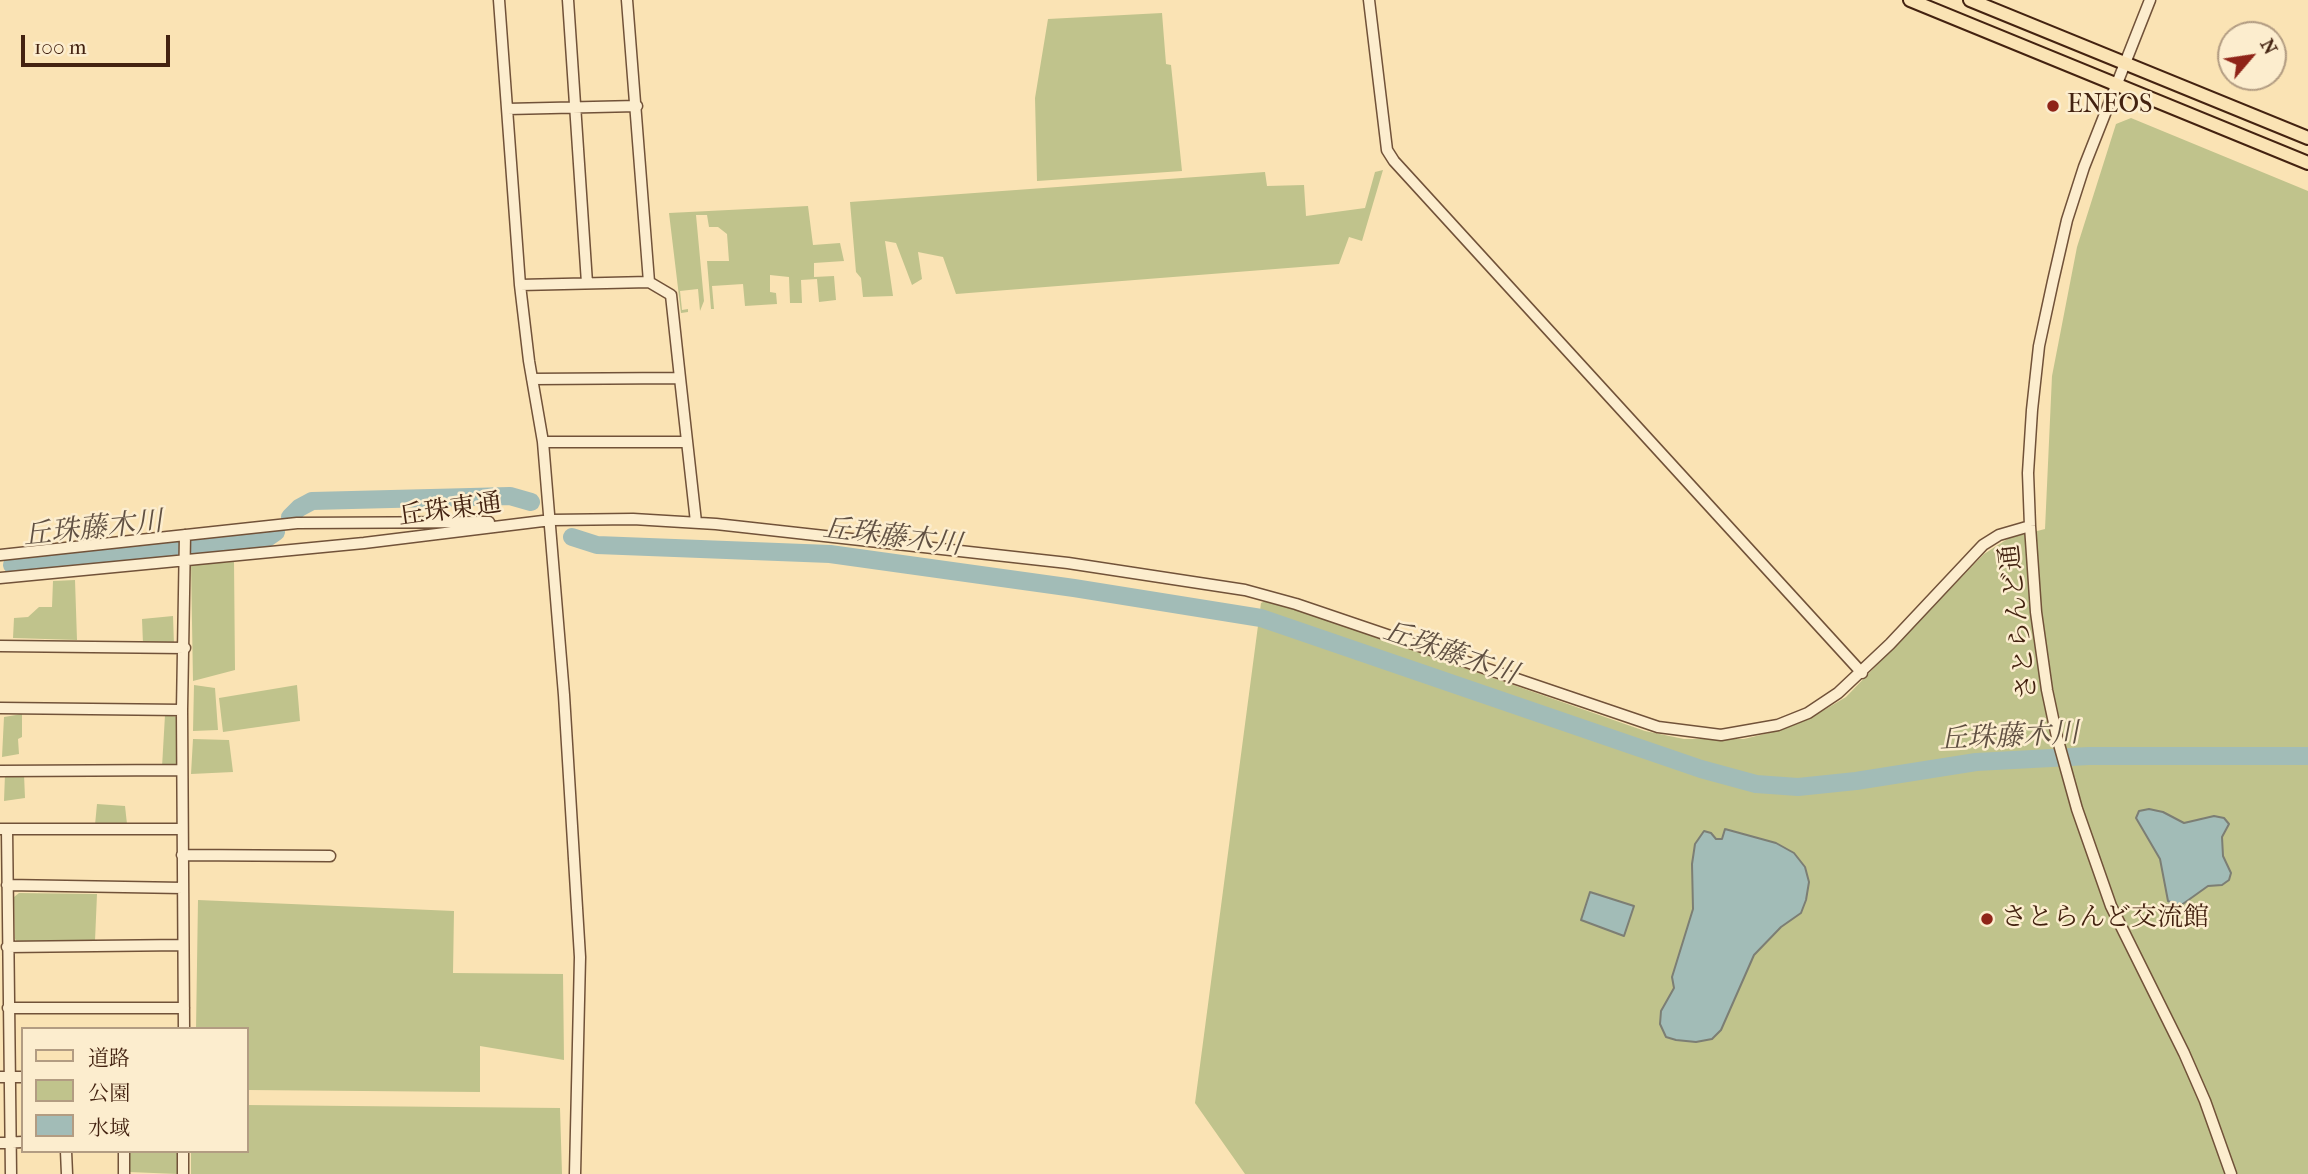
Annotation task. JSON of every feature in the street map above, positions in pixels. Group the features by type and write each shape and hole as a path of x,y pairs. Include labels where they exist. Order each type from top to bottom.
{"main road":[{"path":"1910,0 2308,163"},
{"path":"1970,0 2308,138"}],"street":[{"path":"499,0 520,285 543,442 551,520 580,957 575,1174"},
{"path":"568,0 587,283"},
{"path":"627,0 649,282"},
{"path":"1369,0 1387,150 1394,161 1862,673"},
{"name":"さとらんど通","path":"2150,0 2084,167 2067,220 2039,346 2028,473 2030,526 2036,612 2057,737 2086,840 2111,906 2184,1053 2231,1174"},
{"path":"507,109 637,106"},
{"path":"520,285 649,282 671,295 696,522"},
{"path":"532,379 680,378"},
{"path":"543,442 687,442"},
{"path":"517,523 633,519 696,522 1068,563 1245,590 1297,604 1658,727 1721,735 1778,725 1808,712 1838,693 1862,673 1983,545 1999,535 2030,526"},
{"name":"丘珠東通","path":"0,555 297,523 517,523"},
{"name":"丘珠東通","path":"0,579 377,541 517,523"},
{"path":"184,1027 182,710 185,535"},
{"path":"0,646 184,648"},
{"path":"0,708 182,710"},
{"path":"0,771 182,770"},
{"path":"11,1174 6,1142 8,1008 4,829 182,829"},
{"path":"182,855 330,856"},
{"path":"7,884 183,888"},
{"path":"7,947 183,945"},
{"path":"8,1008 184,1008"},
{"path":"66,1153 66,1174"},
{"path":"124,1153 124,1174"},
{"path":"183,1153 183,1174"}],"green space":[{"path":"1162,13 1166,64 1171,65 1182,171 1037,181 1035,98 1048,19"},
{"path":"2131,118 2308,191 2308,1174 1245,1174 1195,1103 1261,603 1265,601 1313,615 1645,731 1684,739 1744,739 1809,719 1846,697 1984,554 2009,538 2045,529 2052,376 2077,247 2116,124"},
{"path":"1383,170 1362,241 1349,237 1339,264 956,294 943,257 918,252 922,279 912,285 896,243 885,241 893,296 863,297 861,278 856,272 850,202 1265,172 1267,186 1304,185 1306,216 1365,208 1375,172"},
{"path":"808,206 813,245 840,243 844,261 814,263 814,277 834,276 836,300 819,302 817,279 801,280 802,303 790,303 789,277 770,275 770,292 776,293 777,304 745,306 743,284 712,286 714,309 711,309 707,261 729,261 727,234 718,227 709,227 707,215 696,215 704,301 700,311 698,289 680,291 682,310 688,309 688,312 681,313 669,213"},
{"path":"234,562 235,670 193,681 191,564"},
{"path":"75,580 77,640 13,638 14,618 28,617 39,607 52,607 53,581"},
{"path":"173,616 174,645 143,644 142,619"},
{"path":"194,685 215,688 218,730 193,731"},
{"path":"297,685 300,721 223,732 219,698"},
{"path":"22,714 22,737 18,739 19,754 2,757 4,717"},
{"path":"165,715 179,717 178,766 162,767"},
{"path":"193,739 229,740 233,772 191,774"},
{"path":"5,774 24,774 25,798 4,801"},
{"path":"97,804 125,806 127,824 95,825"},
{"path":"19,893 97,894 95,941 18,943 15,939 14,897"},
{"path":"198,900 454,911 453,973 563,974 564,1060 480,1046 480,1092 248,1090 248,1027 196,1027"},
{"path":"248,1105 560,1108 562,1174 191,1174 191,1153 248,1153"},
{"path":"130,1153 178,1153 178,1174 129,1172"}],"water":[{"path":"2149,809 2163,812 2184,823 2214,816 2224,818 2229,824 2222,837 2223,856 2231,873 2229,880 2222,885 2208,886 2180,906 2168,901 2160,859 2136,818 2139,811"},
{"path":"1725,829 1776,843 1794,853 1805,867 1809,882 1806,900 1801,913 1781,927 1754,955 1721,1030 1712,1039 1696,1042 1676,1040 1666,1037 1660,1024 1661,1011 1674,988 1672,977 1693,909 1692,864 1695,844 1704,831 1711,833 1716,839 1722,839"},
{"path":"1590,892 1634,906 1624,936 1581,920"}],"waterway":[{"name":"丘珠藤木川","path":"290,517 312,501 510,496 531,502"},
{"name":"丘珠藤木川","path":"197,546 266,539 276,532"},
{"name":"丘珠藤木川","path":"572,537 597,545 830,554 1074,588 1261,618 1701,769 1756,784 1798,787 1856,781 1976,762 2089,756 2308,756"},
{"name":"丘珠藤木川","path":"12,565 180,548"}],"place":[{"name":"ENEOS","path":"2053,106"},
{"name":"さとらんど交流館","path":"1987,919"}]}
